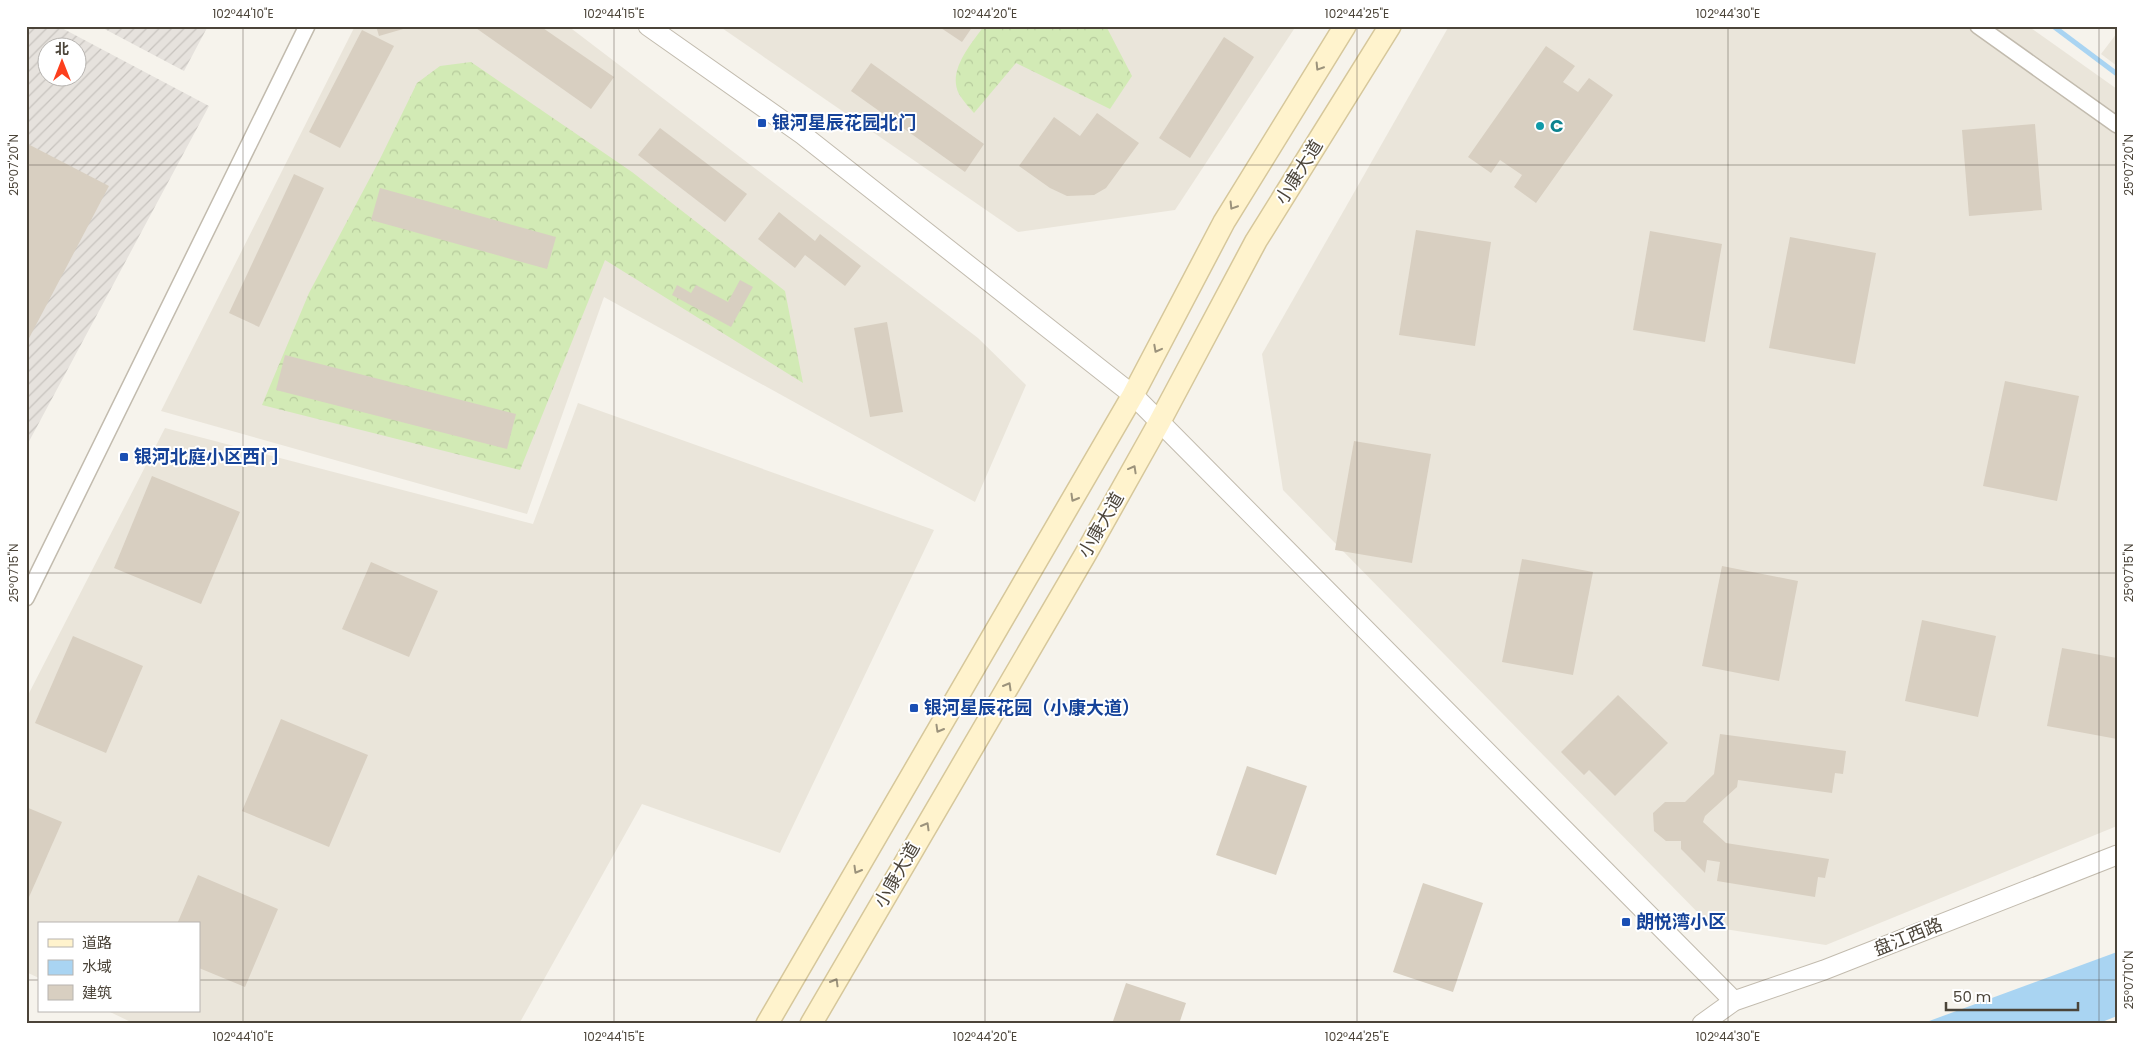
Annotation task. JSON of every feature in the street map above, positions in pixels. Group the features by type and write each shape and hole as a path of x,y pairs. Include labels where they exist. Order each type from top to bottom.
{"main road":[{"name":"小康大道","path":"767,1024 1133,395 1224,222 1345,26"},
{"name":"小康大道","path":"811,1024 1159,423 1256,241 1390,26"}],"street":[{"path":"26,598 307,26"},
{"path":"648,26 803,135 1133,395 1734,1001"},
{"path":"1978,26 2117,125"},
{"name":"盘江西路","path":"1702,1024 1734,1001 1824,970 2117,855"}],"shaded area":[{"path":"26,26 58,26 81,38 38,38 38,88 88,88 88,42 209,106 26,447"},
{"path":"99,26 208,26 184,71"},
{"path":"355,26 568,26 978,338 1026,385 975,502 604,297 527,514 161,411"},
{"path":"719,26 1296,26 1175,210 1018,232"},
{"path":"1449,26 2028,26 2117,89 2117,826 1826,945 1712,927 1283,490 1262,354"},
{"path":"2117,33 2117,66 2101,54"},
{"path":"578,403 934,530 780,853 642,804 519,1024 135,1024 110,1012 200,1012 200,922 38,922 38,978 26,972 26,699 165,428 533,524"}],"green space":[{"path":"984,26 1106,26 1132,76 1110,109 1016,63 974,113 959,94 956,76 958,67 967,49"},
{"path":"471,62 632,172 785,291 803,383 605,260 520,470 262,405 309,293 379,161 417,83 440,66"}],"water":[{"path":"2117,952 2117,1016 2097,1024 1921,1024"}],"building":[{"path":"376,26 410,26 410,27 379,36"},
{"path":"473,26 540,26 614,77 591,109"},
{"path":"938,26 973,26 962,42"},
{"path":"362,30 394,46 340,148 309,132"},
{"path":"1224,37 1254,57 1190,158 1159,138"},
{"name":"C","path":"1546,46 1575,66 1563,82 1578,92 1589,78 1613,95 1536,203 1514,187 1522,175 1500,160 1491,173 1468,157"},
{"path":"871,63 984,144 965,172 851,91"},
{"path":"1097,113 1139,143 1106,188 1094,195 1067,196 1050,188 1019,166 1054,117 1080,136"},
{"path":"2035,124 2042,210 1969,216 1962,130"},
{"path":"660,128 747,194 725,222 638,155"},
{"path":"26,143 109,186 26,344"},
{"path":"294,174 324,188 259,327 229,313"},
{"path":"380,188 556,237 547,269 371,220"},
{"path":"779,212 815,241 820,234 861,266 845,286 805,255 795,268 758,239"},
{"path":"1416,230 1491,242 1475,346 1399,335"},
{"path":"1650,231 1722,244 1705,342 1633,330"},
{"path":"1790,237 1876,253 1855,364 1769,348"},
{"path":"740,280 753,287 731,327 672,295 677,285 691,293 696,285 728,302"},
{"path":"887,322 903,412 870,417 854,328"},
{"path":"285,355 516,414 507,449 276,390"},
{"path":"2005,381 2079,396 2057,501 1983,486"},
{"path":"1354,441 1431,454 1412,563 1335,550"},
{"path":"152,476 240,512 201,604 114,568"},
{"path":"1522,559 1593,572 1573,675 1502,662"},
{"path":"371,562 438,591 409,657 342,629"},
{"path":"1722,566 1798,581 1779,681 1702,666"},
{"path":"1922,620 1996,636 1978,717 1905,701"},
{"path":"73,636 143,666 106,753 35,723"},
{"path":"2062,648 2117,658 2117,739 2047,726"},
{"path":"1618,695 1668,743 1615,796 1589,770 1584,775 1561,752"},
{"path":"281,719 368,755 329,847 242,811"},
{"path":"1720,734 1846,751 1843,774 1835,773 1832,793 1738,780 1737,787 1705,816 1703,822 1726,843 1829,859 1825,878 1818,877 1815,897 1717,881 1720,862 1707,860 1705,873 1681,849 1681,841 1666,841 1654,831 1653,813 1665,802 1685,802 1714,774"},
{"path":"1247,766 1307,786 1276,875 1216,855"},
{"path":"26,807 62,822 26,904"},
{"path":"198,875 278,909 245,987 200,968 200,922 178,922"},
{"path":"1423,883 1483,903 1453,992 1393,972"},
{"path":"1126,983 1186,1003 1179,1024 1112,1024"}],"waterway":[{"path":"2053,26 2117,74"}],"place":[{"name":"银河星辰花园北门","path":"762,123"},
{"name":"C","path":"1540,126"},
{"name":"银河北庭小区西门","path":"124,457"},
{"name":"银河星辰花园（小康大道）","path":"914,708"},
{"name":"朗悦湾小区","path":"1626,922"}]}
